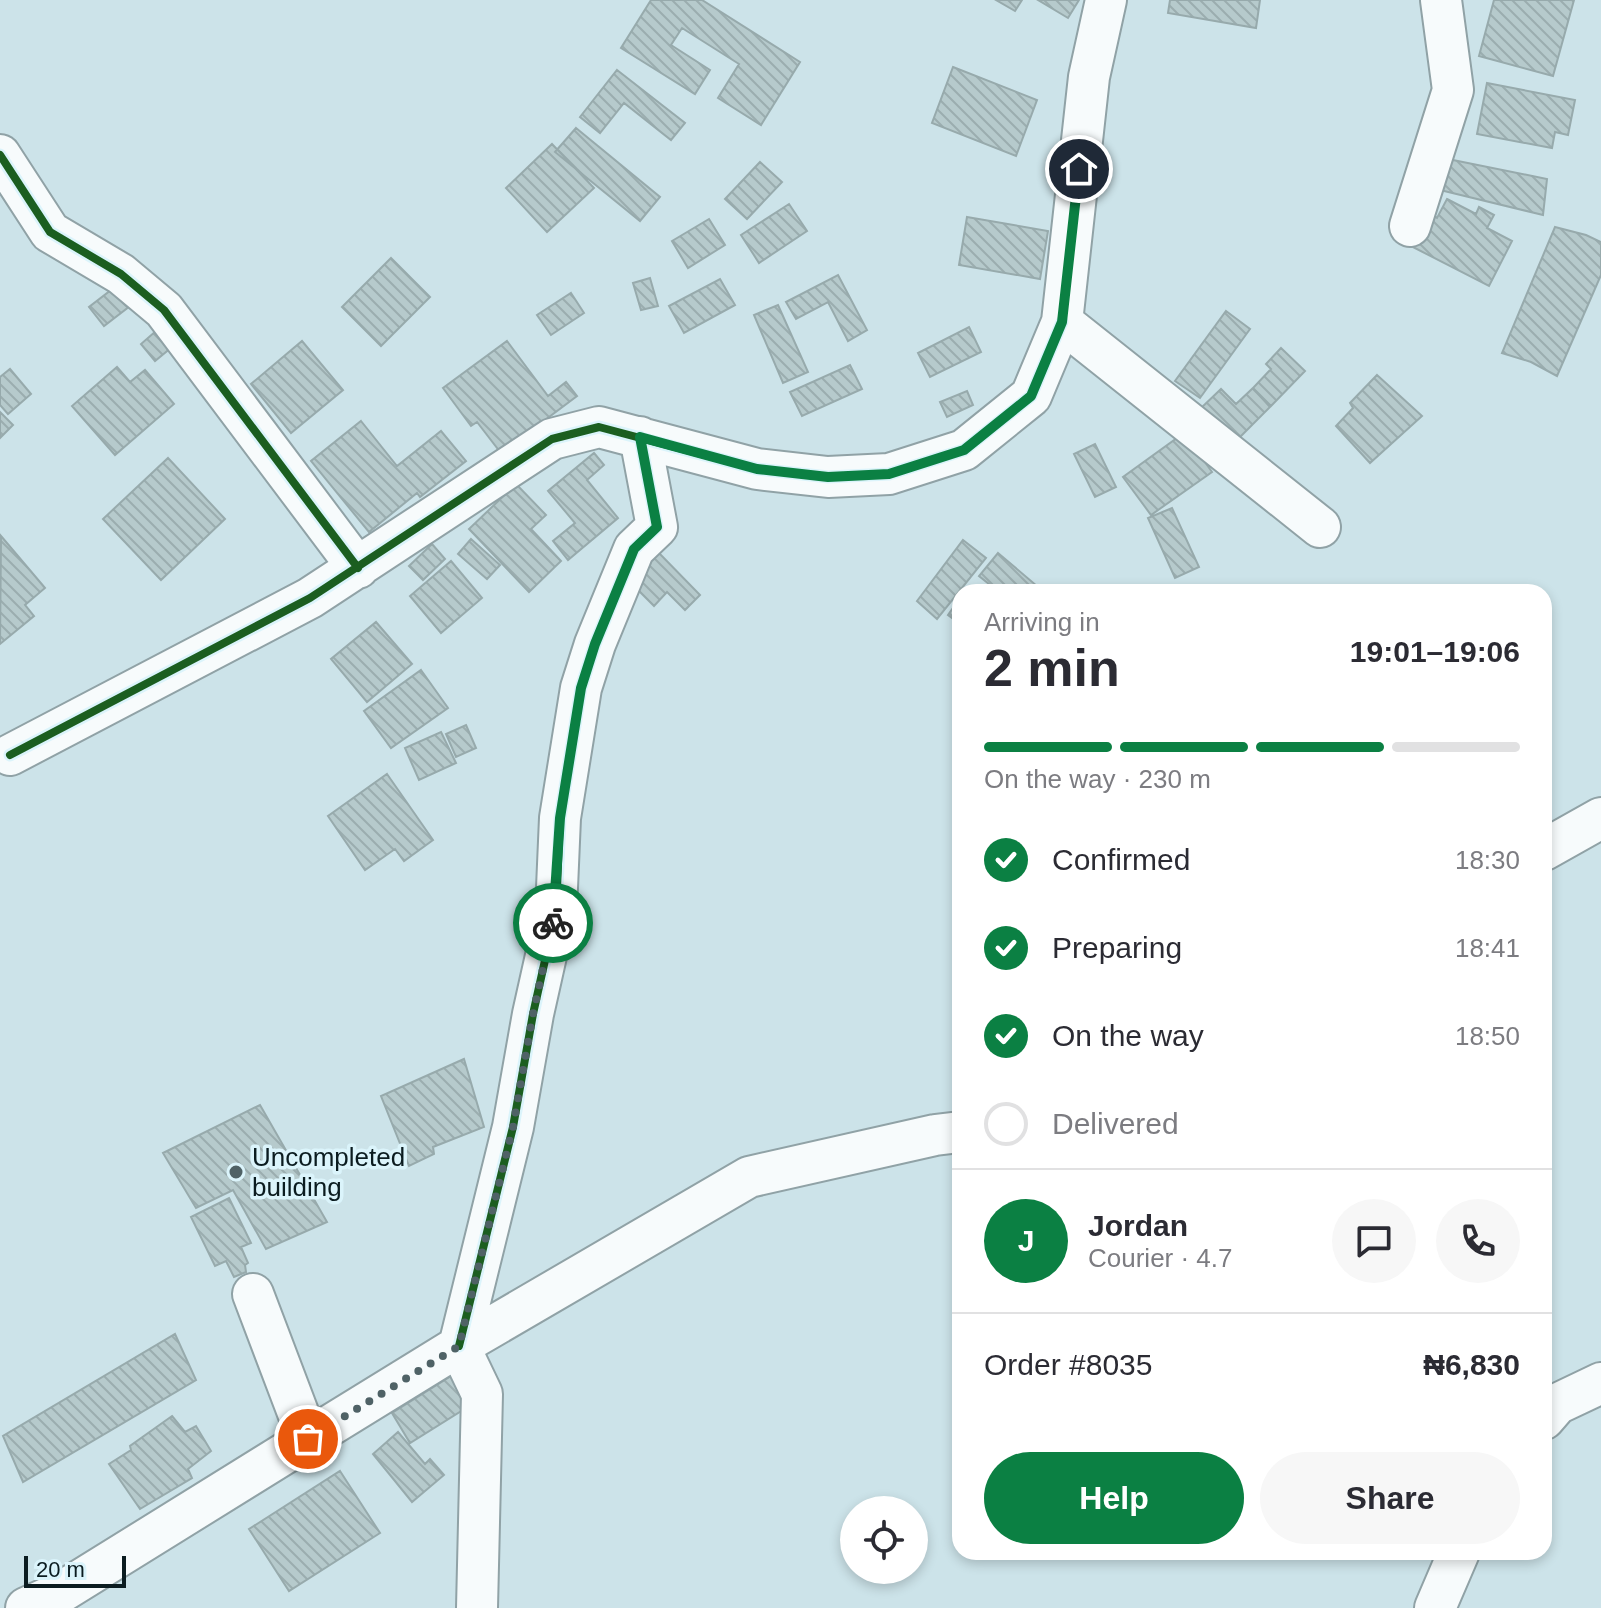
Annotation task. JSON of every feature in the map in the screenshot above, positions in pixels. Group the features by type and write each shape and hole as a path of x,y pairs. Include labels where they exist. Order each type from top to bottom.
{"street":[{"path":"3,752 310,598 552,439 599,427 757,469 828,477 889,474 964,450 1031,396 1062,322 1089,77 1106,0"},
{"path":"1410,226 1453,90 1441,0"},
{"path":"0,155 50,232 121,274 164,310 358,568"},
{"path":"1062,322 1320,527"},
{"path":"477,1608 482,1394 459,1346 513,1127 533,1014 556,911 560,818 581,688 595,644 634,549 657,527 640,437"},
{"path":"1552,846 1601,818"},
{"path":"26,1608 63,1591 459,1346 749,1177 952,1133"},
{"path":"253,1294 308,1439"},
{"path":"1552,1410 1557,1404 1601,1383"},
{"path":"1435,1608 1456,1560"}],"building":[{"path":"651,0 702,0 800,62 761,125 718,98 739,64 682,28 671,45 710,70 695,94 621,48"},
{"path":"996,0 1022,0 1015,11"},
{"path":"1038,0 1079,0 1068,18"},
{"path":"1170,0 1260,0 1256,28 1168,13"},
{"path":"1494,0 1574,0 1553,76 1479,56"},
{"path":"953,67 1037,100 1016,156 932,123"},
{"path":"617,70 685,123 671,140 624,103 600,133 580,117"},
{"path":"1487,83 1575,100 1568,135 1555,132 1552,148 1477,134"},
{"path":"576,128 660,197 640,221 555,152"},
{"path":"552,144 594,188 547,232 506,188"},
{"path":"1448,159 1547,179 1543,215 1440,190"},
{"path":"760,162 782,182 747,219 725,199"},
{"path":"1447,199 1476,214 1479,207 1494,215 1487,228 1512,241 1489,286 1409,245 1426,212 1437,218"},
{"path":"789,204 807,231 759,263 741,235"},
{"path":"967,217 1048,231 1040,279 959,265"},
{"path":"709,219 725,245 688,268 672,241"},
{"path":"1555,227 1601,242 1601,275 1557,376 1531,362 1502,353"},
{"path":"391,258 430,297 381,346 342,307"},
{"path":"838,275 867,330 848,341 828,302 796,319 786,302"},
{"path":"650,278 658,306 641,310 633,283"},
{"path":"720,279 735,305 684,333 669,306"},
{"path":"115,287 130,306 104,326 89,307"},
{"path":"571,293 584,313 551,335 537,315"},
{"path":"778,305 808,372 783,383 754,315"},
{"path":"1226,311 1250,329 1200,398 1175,381"},
{"path":"164,324 178,342 155,361 141,344"},
{"path":"969,327 981,352 930,377 918,353"},
{"path":"302,341 343,390 291,433 251,384"},
{"path":"507,341 548,396 566,382 577,396 501,453 477,422 471,426 443,388"},
{"path":"1281,348 1305,371 1271,406 1253,388 1271,369 1266,364"},
{"path":"850,365 862,389 802,416 790,392"},
{"path":"117,367 130,382 145,370 174,404 115,455 72,406"},
{"path":"10,369 31,394 8,414 0,405 0,377"},
{"path":"1377,375 1422,416 1370,463 1336,426 1353,408 1350,403"},
{"path":"1253,388 1270,407 1234,443 1200,409 1221,389 1236,404"},
{"path":"967,391 973,405 947,417 940,402"},
{"path":"0,412 13,425 0,438"},
{"path":"361,421 397,466 441,431 466,461 420,497 417,493 369,532 311,461"},
{"path":"1184,433 1212,472 1151,515 1123,477"},
{"path":"1095,444 1116,487 1095,497 1074,454"},
{"path":"594,453 604,465 587,480 618,518 568,560 553,541 575,523 548,491"},
{"path":"168,458 225,519 161,580 103,519"},
{"path":"516,484 546,515 531,529 561,561 529,592 469,529"},
{"path":"1172,508 1199,567 1175,578 1148,518"},
{"path":"1,536 45,588 25,605 34,616 0,644"},
{"path":"471,539 500,565 487,579 458,554"},
{"path":"963,540 986,558 965,584 952,584 952,600 937,619 917,601"},
{"path":"432,544 445,559 423,580 409,566"},
{"path":"658,552 700,595 685,610 667,592 654,606 629,581"},
{"path":"998,553 1035,584 989,584 979,576"},
{"path":"451,561 482,598 441,633 410,596"},
{"path":"376,622 412,664 367,702 331,659"},
{"path":"421,670 448,708 391,748 364,711"},
{"path":"466,725 476,748 456,757 446,734"},
{"path":"441,732 456,763 419,780 405,748"},
{"path":"387,774 433,840 404,861 395,849 365,870 328,816"},
{"path":"464,1059 484,1127 433,1147 434,1154 409,1166 381,1096"},
{"name":"Uncompleted building","path":"260,1105 327,1222 266,1249 233,1190 196,1208 163,1153"},
{"path":"229,1198 251,1243 241,1247 248,1263 245,1265 246,1272 234,1277 226,1261 215,1266 191,1217"},
{"path":"175,1334 196,1380 23,1482 3,1436"},
{"path":"456,1373 466,1408 410,1443 392,1413"},
{"path":"172,1416 185,1432 196,1426 211,1451 188,1469 192,1478 140,1509 109,1464"},
{"path":"398,1432 425,1464 430,1459 444,1475 412,1502 373,1454"},
{"path":"340,1471 380,1533 289,1591 249,1529"}],"cycle path":[{"path":"0,155 50,232 121,274 164,310 358,568"},
{"path":"10,755 310,598 552,439 599,427 757,469 828,477 889,474 964,450 1031,396 1062,322"},
{"path":"459,1346 513,1127 533,1014 556,911 560,818 581,688 595,644 634,549 657,527 640,437"}],"way so far":[{"path":"308,1439 459,1346 513,1127 553,923"}],"place":[{"name":"Uncompleted building","path":"236,1172"}],"route":[{"path":"553,923 560,818 581,688 595,644 634,549 657,527 640,437 757,469 828,477 889,474 964,450 1031,396 1062,322 1079,169"}]}
